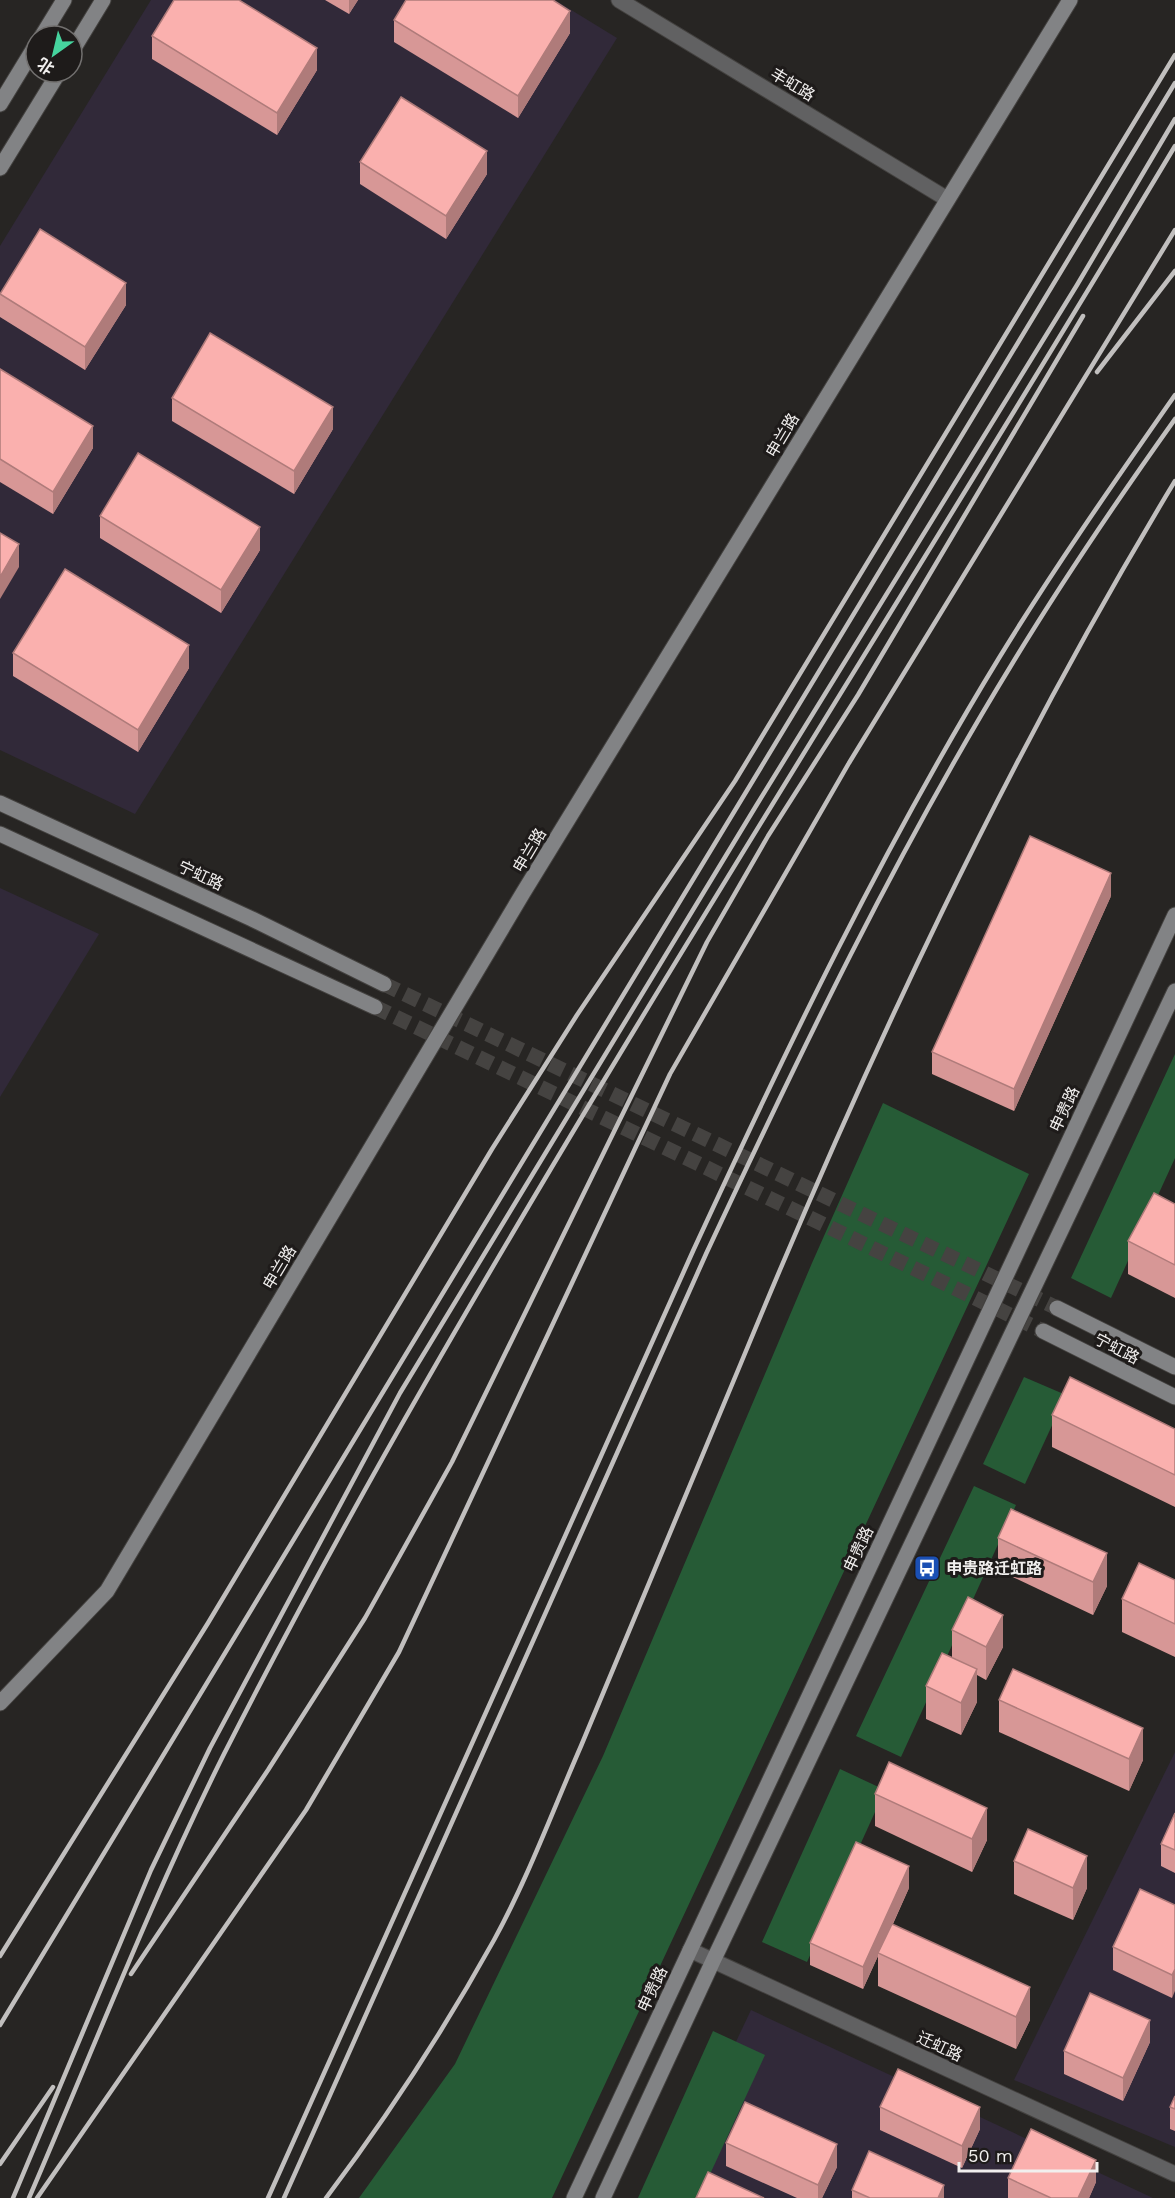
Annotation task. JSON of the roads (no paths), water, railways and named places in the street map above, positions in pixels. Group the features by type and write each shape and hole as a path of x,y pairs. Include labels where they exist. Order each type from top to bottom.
{"main road":[{"path":"49,24 64,0"},
{"path":"84,31 103,0"},
{"name":"申兰路","path":"0,1703 107,1591 530,883 1070,0"},
{"path":"0,104 24,65"},
{"path":"0,168 52,84"},
{"name":"宁虹路","path":"0,803 252,919 384,984"},
{"path":"0,834 375,1007"},
{"name":"申贵路","path":"574,2198 1175,915"},
{"path":"603,2198 712,1961 1175,991"},
{"name":"宁虹路","path":"1057,1308 1175,1366"},
{"name":"宁虹路","path":"1043,1331 1175,1397"}],"street":[{"name":"丰虹路","path":"619,0 947,199"},
{"name":"迁虹路","path":"690,1950 1175,2174"}],"tunnel":[{"path":"384,984 1057,1308"},
{"path":"375,1007 1043,1331"}],"railway":[{"path":"0,1956 208,1623 492,1149 577,1015 735,781 1175,55"},
{"path":"0,2025 1175,83"},
{"path":"13,2198 151,1870 210,1748 400,1393 756,806 1077,285 1175,119"},
{"path":"29,2198 172,1863 198,1808 272,1661 373,1476 584,1114 1175,146"},
{"path":"37,2198 306,1810 399,1652 670,1074 849,763 1175,230"},
{"path":"1097,372 1175,271"},
{"path":"131,1974 268,1770 365,1618 452,1462 707,942 768,836 858,695 1083,316"},
{"path":"268,2198 693,1251 837,950 915,802 999,658 1107,492 1175,395"},
{"path":"284,2198 706,1254 851,954 969,735 1091,540 1175,419"},
{"path":"326,2198 415,2072 494,1940 518,1893 789,1250 888,1025 941,914 1053,695 1175,481"},
{"path":"0,2164 53,2087"}],"place":[{"name":"申贵路迁虹路","path":"927,1568"}]}
